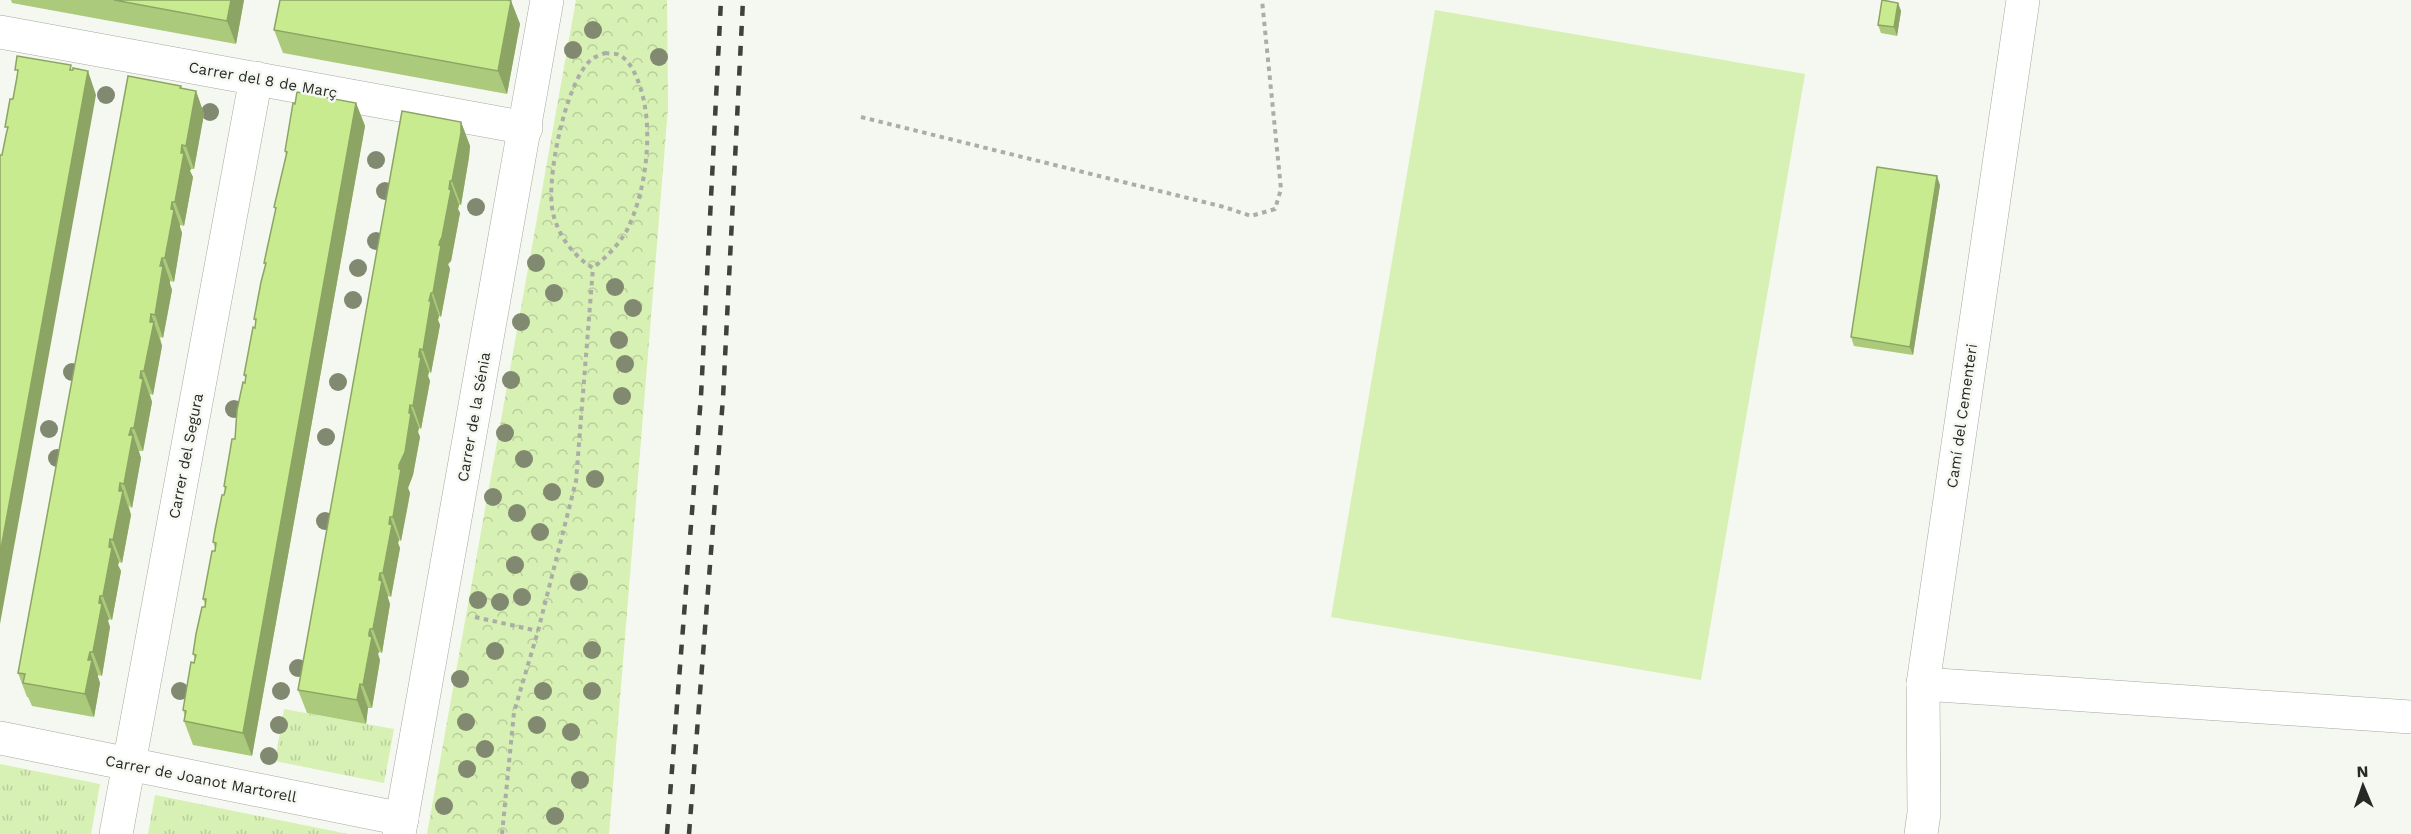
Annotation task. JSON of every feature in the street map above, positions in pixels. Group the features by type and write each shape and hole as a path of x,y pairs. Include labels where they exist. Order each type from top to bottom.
{"street":[{"name":"Carrer de la Sénia","path":"401,827 547,0"},
{"name":"Camí del Cementeri","path":"1921,834 1924,813 1923,684 2023,0"},
{"name":"Carrer del 8 de Març","path":"0,32 526,128"},
{"name":"Carrer del Segura","path":"116,834 256,78"},
{"path":"1923,684 2411,717"},
{"name":"Carrer de Joanot Martorell","path":"0,738 129,764 401,827"}],"path":[{"path":"861,117 1224,207 1251,216 1275,209 1281,189 1262,0"},
{"path":"502,834 514,712 538,631 576,481 593,268 613,251 627,229 642,184 648,130 644,97 632,67 619,55 605,53 593,58 571,93 557,144 551,181 552,211 564,240 581,261 593,268"},
{"path":"474,616 538,631"}],"green space":[{"path":"576,0 667,0 668,108 609,834 427,834"},
{"path":"1435,10 1805,74 1701,680 1331,617"},
{"path":"284,709 394,729 384,783 275,761"},
{"path":"0,764 100,784 91,834 0,834"},
{"path":"155,795 348,834 148,834"}],"building":[{"path":"114,0 231,0 227,21"},
{"path":"280,0 511,1 498,71 274,30"},
{"path":"1882,0 1898,3 1894,27 1878,25"},
{"path":"17,56 71,65 70,70 73,68 88,71 0,554 0,155 2,155 8,127 5,127 10,99 13,99 17,77 18,70 15,70"},
{"path":"128,76 196,91 186,146 182,145 181,153 184,153 175,202 172,202 171,209 174,210 165,258 162,258 160,266 163,266 155,315 151,314 150,322 154,322 144,371 141,371 140,378 143,379 134,428 131,428 129,435 133,435 124,484 120,483 119,491 123,491 113,540 110,539 109,547 112,548 103,596 100,596 99,603 102,604 93,652 90,652 88,660 92,660 85,694 23,683 25,674 18,673"},
{"path":"297,92 356,103 243,733 184,721 186,711 183,710 191,662 194,663 196,655 193,654 196,634 202,607 205,607 206,599 203,599 212,551 215,551 216,543 213,542 215,530 222,495 226,487 224,486 232,439 235,439 237,410 243,382 245,383 246,375 244,375 253,327 255,328 256,319 254,319 276,208 274,207 287,152 285,151 293,103 295,104"},
{"path":"402,111 461,122 461,133 452,181 450,181 449,189 451,190 439,245 441,246 433,293 429,301 431,301 423,350 420,349 419,353 421,357 413,406 410,405 409,413 411,413 405,452 399,465 401,469 393,517 390,517 389,524 392,525 383,573 380,573 379,580 382,581 373,629 370,629 369,633 372,637 363,685 360,684 357,700 298,690"},
{"path":"1877,167 1937,176 1910,347 1851,337"}],"railway":[{"path":"667,834 701,396 721,0"},
{"path":"689,834 723,398 743,0"}]}
